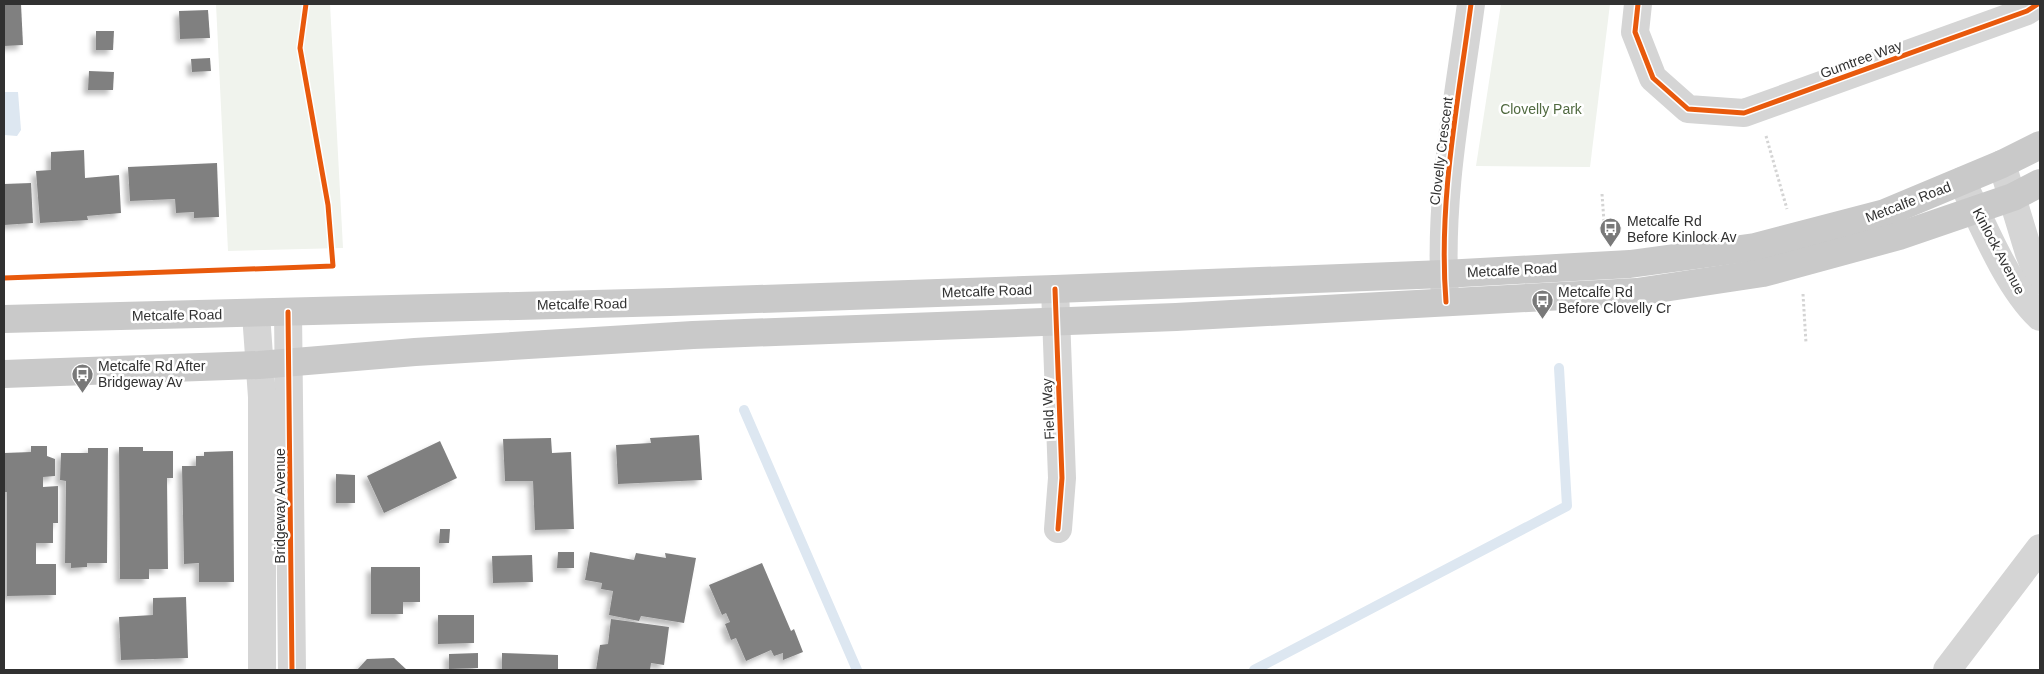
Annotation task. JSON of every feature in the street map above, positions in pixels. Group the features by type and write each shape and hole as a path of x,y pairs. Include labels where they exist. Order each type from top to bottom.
{"main road":[{"name":"Metcalfe Road","path":"4,319 256,314 1055,289 1444,274 1630,264 1755,247 1886,214 2002,164 2040,145"},
{"name":"Metcalfe Road","path":"4,374 259,364 684,335 1176,317 1637,292 1763,273 1899,236 2013,197 2040,183"}],"street":[{"name":"Clovelly Crescent","path":"1446,302 1444,274 1446,189 1471,4"},
{"name":"Gumtree Way","path":"1638,4 1635,32 1653,78 1688,109 1744,113 2027,11 2038,4"},
{"name":"Kinlock Avenue","path":"2002,164 2029,253 2040,281"},
{"name":"Kinlock Avenue","path":"1962,181 2004,266 2029,307 2040,317"},
{"name":"Field Way","path":"1055,289 1062,478 1058,529"},
{"name":"Bridgeway Avenue","path":"288,312 292,670"},
{"name":"Bridgeway Avenue","path":"256,314 262,407 262,670"},
{"path":"1947,670 2040,548"}],"path":[{"path":"1602,194 1605,238"}],"green space":[{"path":"216,4 330,4 343,248 228,251"},
{"name":"Clovelly Park","path":"1501,4 1610,4 1590,167 1476,166"}],"shaded area":[{"path":"4,92 18,92 21,130 17,136 4,135"}],"building":[{"path":"4,4 21,4 23,45 4,46"},
{"path":"208,10 210,38 180,39 179,11"},
{"path":"96,31 114,31 113,50 96,50"},
{"path":"210,58 211,71 192,72 191,59"},
{"path":"89,71 114,72 113,90 88,90"},
{"path":"84,150 85,178 119,175 121,213 87,216 88,220 40,223 36,171 51,170 51,152"},
{"path":"217,163 219,217 194,218 194,212 176,213 175,199 130,201 128,167"},
{"path":"31,183 33,223 4,225 4,184"},
{"path":"699,435 702,480 618,484 616,445 651,443 650,438"},
{"path":"551,438 552,453 571,452 574,529 535,530 533,481 505,481 503,439"},
{"path":"440,441 457,478 384,513 367,476"},
{"path":"31,446 47,446 47,456 55,459 55,476 43,477 43,487 58,486 58,523 53,523 53,543 36,543 36,564 56,564 56,595 7,596 7,492 4,492 4,453 31,452"},
{"path":"119,447 143,447 143,451 173,451 173,478 167,478 168,569 149,569 149,579 120,579"},
{"path":"88,448 108,448 107,563 87,563 87,567 71,568 71,563 65,563 66,481 60,480 61,453 88,453"},
{"path":"233,451 234,582 199,582 199,563 184,564 182,466 196,466 196,456 204,456 204,452"},
{"path":"336,474 355,475 355,503 336,503"},
{"path":"440,529 450,529 449,543 439,543"},
{"path":"558,552 574,552 574,568 557,568"},
{"path":"590,552 634,560 636,553 666,558 665,553 696,558 684,623 641,616 639,621 609,615 613,591 601,589 602,583 585,580"},
{"path":"532,555 533,582 493,583 492,556"},
{"path":"762,563 791,631 794,629 803,652 783,660 783,653 774,656 771,650 746,661 736,638 731,640 725,624 730,622 726,613 722,615 709,585"},
{"path":"371,567 420,567 420,602 403,602 403,614 371,614"},
{"path":"186,597 188,658 121,660 119,617 153,615 153,598"},
{"path":"438,615 474,615 474,643 438,644"},
{"path":"611,619 669,627 664,665 651,663 650,670 596,670 600,645 608,644"},
{"path":"478,653 478,668 449,669 449,654"},
{"path":"502,653 558,655 558,670 502,670"},
{"path":"394,658 407,670 357,670 367,659"}],"waterway":[{"path":"1254,670 1567,506 1559,368"},
{"path":"744,410 857,670"}],"cycle path":[{"path":"4,278 333,266 328,205 300,48 306,4"},
{"path":"1446,302 1444,265 1447,190 1455,115 1471,4"},
{"path":"1638,4 1635,32 1653,78 1688,109 1744,113 2027,11 2038,4"},
{"path":"1055,289 1062,478 1058,529"},
{"path":"288,312 292,670"}],"place":[{"name":"Metcalfe Rd Before Kinlock Av","path":"1611,248"},
{"name":"Metcalfe Rd Before Clovelly Cr","path":"1542,319"},
{"name":"Metcalfe Rd After Bridgeway Av","path":"82,393"}]}
